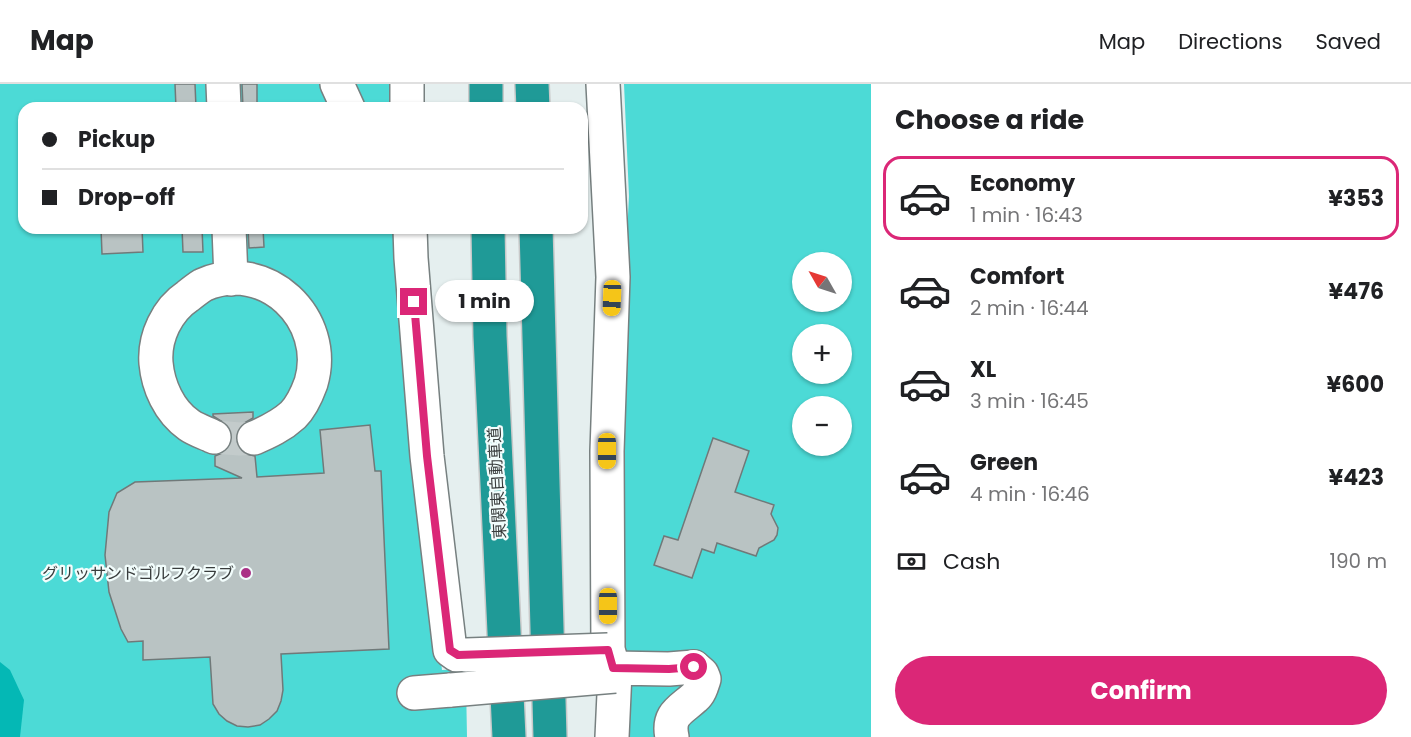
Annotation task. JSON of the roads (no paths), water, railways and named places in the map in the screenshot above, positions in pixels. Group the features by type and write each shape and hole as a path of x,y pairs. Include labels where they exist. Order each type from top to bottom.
{"highway":[{"path":"486,84 486,102"},
{"path":"532,84 533,102"},
{"name":"東関東自動車道","path":"488,234 490,336 509,737"},
{"path":"536,234 550,737"}],"street":[{"path":"223,84 224,102"},
{"path":"337,84 345,102"},
{"path":"407,84 407,102"},
{"path":"603,84 613,277 607,451 612,737"},
{"path":"229,234 231,279"},
{"path":"410,234 427,456 450,650 458,655 669,669 694,667 704,679 697,696 678,710 673,719 670,729 672,737"},
{"path":"214,437 189,425 169,405 157,379 155,351 163,324 180,301 203,285 231,279 254,281 276,290 295,305 308,324 315,347 315,371 308,394 294,414 276,428 254,438"},
{"path":"414,693 451,690 612,665"}],"tunnel":[{"path":"214,437 254,438"}],"place":[{"name":"グリッサンドゴルフクラブ","path":"246,573"}]}
